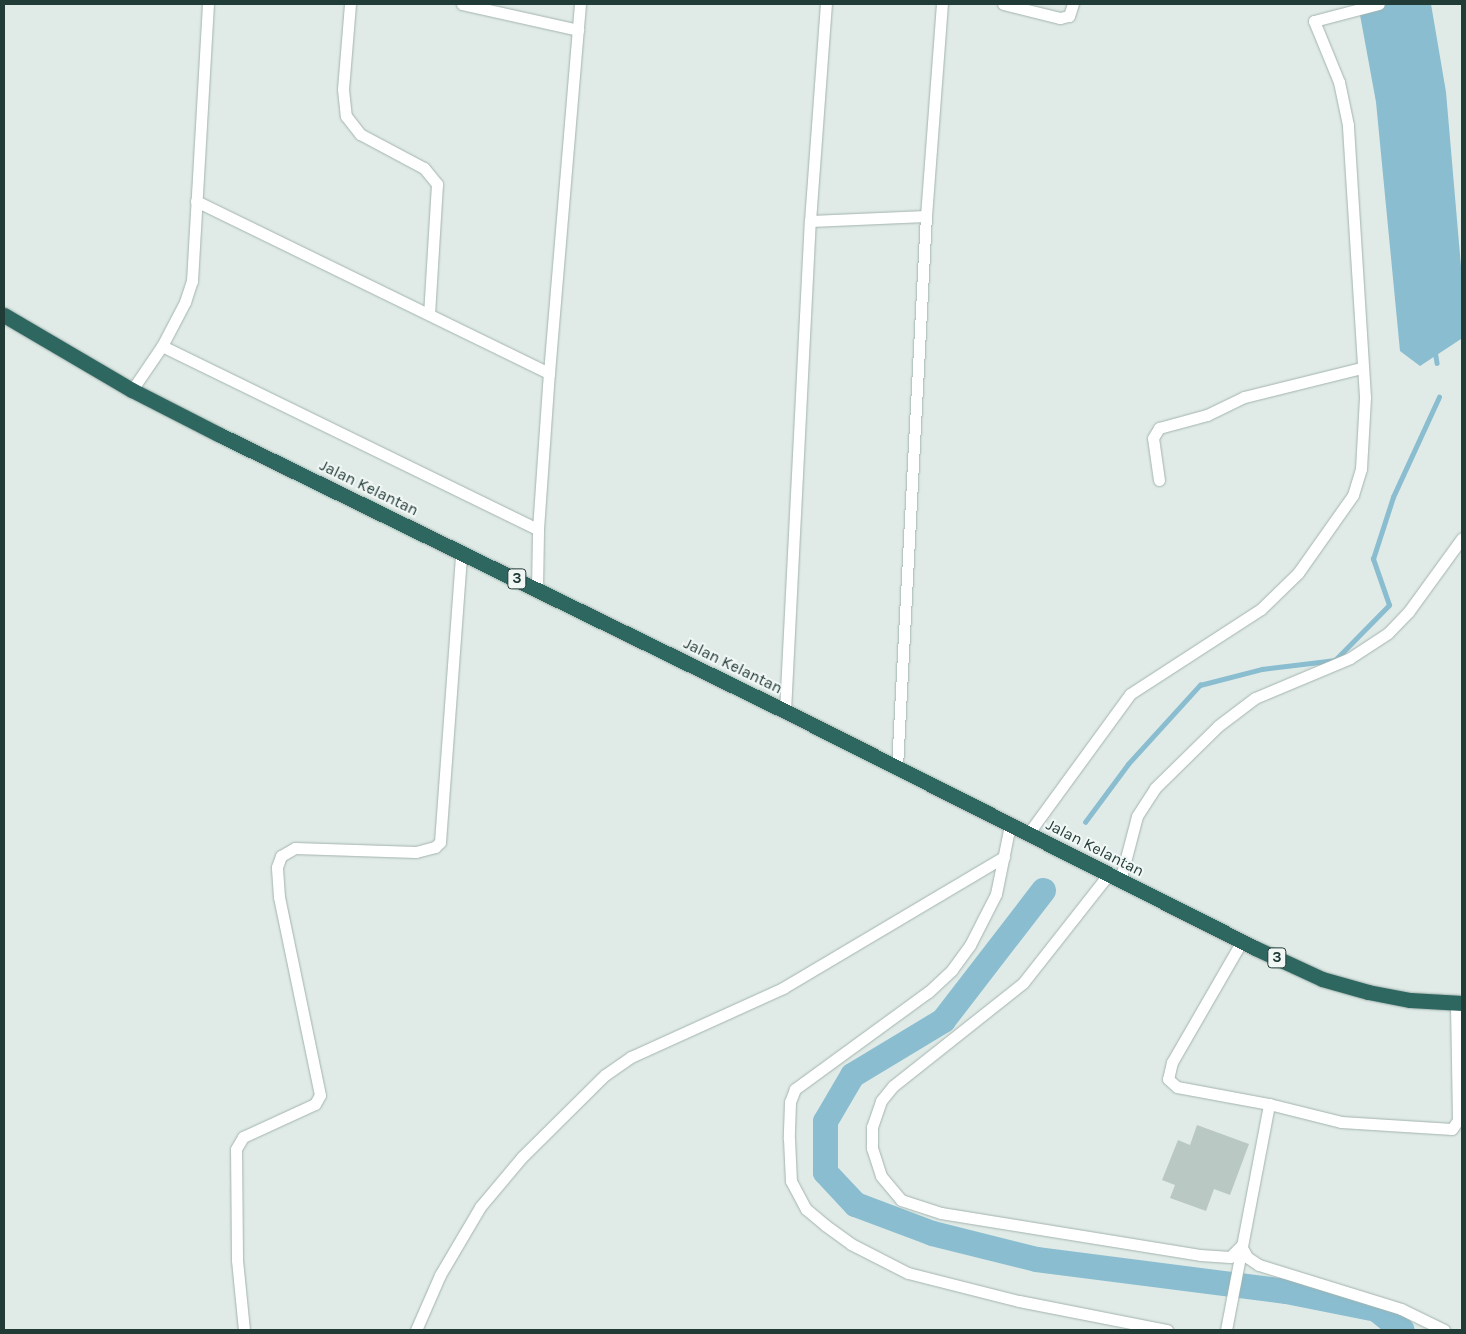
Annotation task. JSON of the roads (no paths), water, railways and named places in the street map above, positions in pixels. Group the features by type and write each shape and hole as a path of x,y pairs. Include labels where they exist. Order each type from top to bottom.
{"highway":[{"name":"Jalan Kelantan","path":"4,315 132,390 785,711 1111,876 1322,979 1368,992 1410,1000 1459,1003"}],"street":[{"path":"132,390 162,346 189,292 208,4"},
{"path":"350,4 343,89 346,116 360,134 424,168 437,184 428,314"},
{"path":"462,4 578,30"},
{"path":"537,589 538,528 549,374 580,4"},
{"path":"785,711 810,221 826,4"},
{"path":"897,767 926,216 942,4"},
{"path":"1003,4 1063,18 1068,16 1073,4"},
{"path":"1031,835 1130,694 1261,609 1298,573 1330,533 1353,496 1361,469 1365,397 1361,368 1348,125 1339,82 1314,21 1379,4"},
{"path":"196,201 549,374"},
{"path":"810,221 926,216"},
{"path":"162,346 538,528"},
{"path":"1159,480 1153,438 1159,428 1207,415 1244,397 1361,368"},
{"path":"1240,1251 1230,1257 1200,1255 941,1213 901,1200 881,1176 875,1162 871,1136 875,1114 893,1086 1023,983 1111,876 1137,816 1155,788 1218,726 1255,698 1350,658 1388,633 1409,611 1462,538"},
{"path":"244,1330 237,1260 236,1149 243,1138 315,1104 320,1095 279,897 277,867 281,856 295,848 416,852 435,847 440,842 461,553"},
{"path":"1010,825 996,894 984,920 952,970 928,992 796,1089 790,1102 788,1138 791,1181 806,1209 825,1225 851,1244 908,1272 1019,1301 1167,1330"},
{"path":"416,1330 440,1275 480,1207 522,1157 605,1075 631,1058 783,988 1004,857"},
{"path":"1242,941 1172,1062 1168,1079 1177,1087 1269,1104 1341,1122 1452,1129 1458,1120 1459,1003"},
{"path":"1226,1330 1269,1104"},
{"path":"1240,1251 1259,1265 1401,1309 1444,1330"}],"water":[{"path":"1358,4 1431,4 1446,92 1462,278 1461,339 1420,366 1400,351 1376,102"}],"waterway":[{"path":"1435,350 1437,363"},
{"path":"1085,822 1128,764 1200,685 1262,669 1335,660 1389,605 1373,559 1393,497 1439,397"},
{"path":"1043,890 943,1020 852,1075 825,1121 825,1172 855,1204 932,1233 1036,1259 1286,1291 1376,1309 1402,1330"}]}
